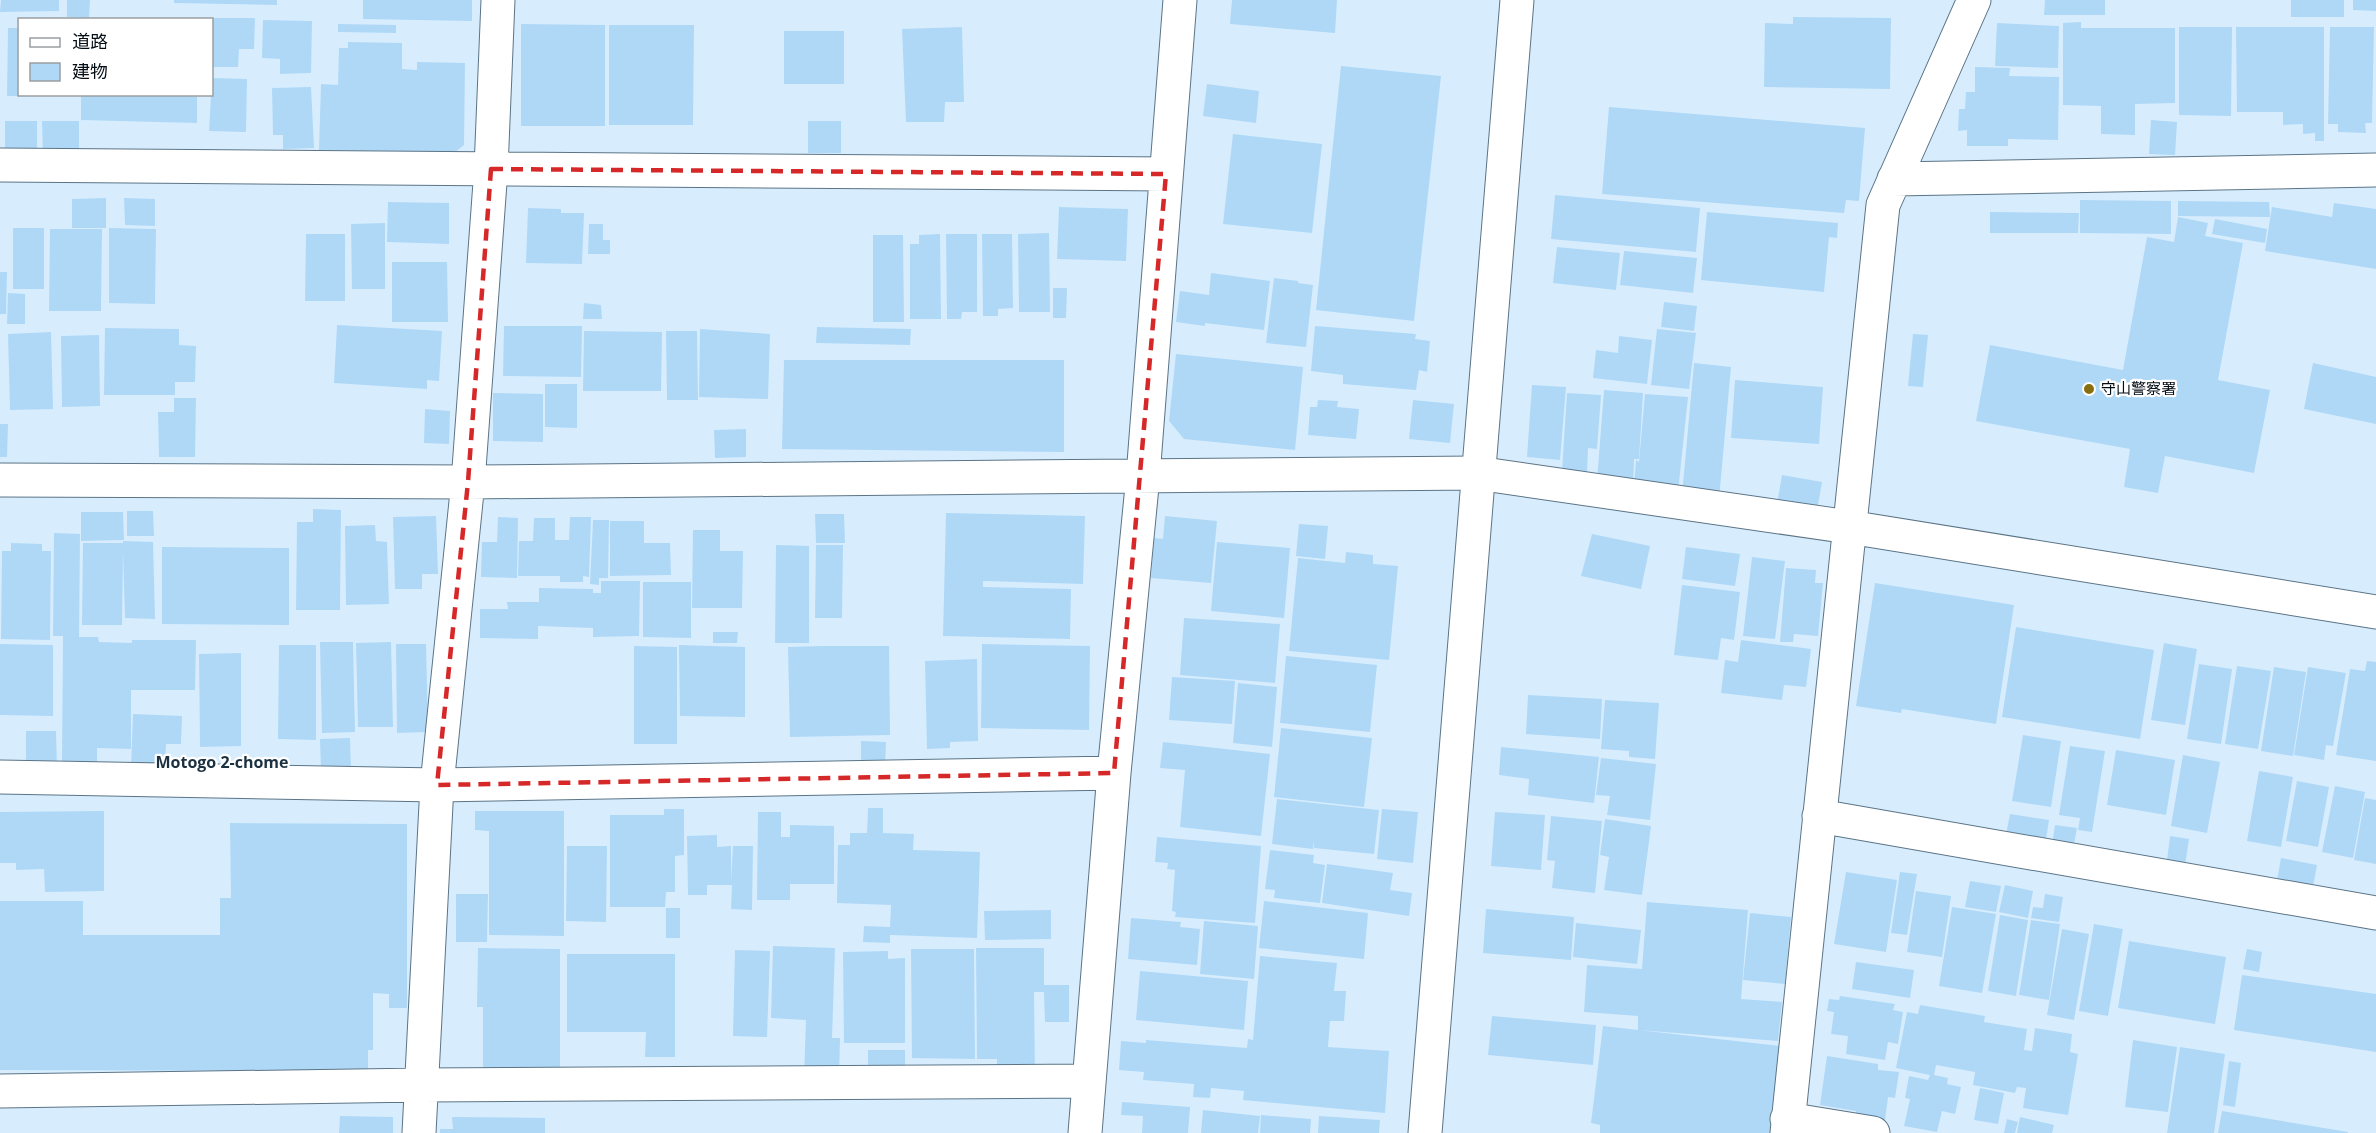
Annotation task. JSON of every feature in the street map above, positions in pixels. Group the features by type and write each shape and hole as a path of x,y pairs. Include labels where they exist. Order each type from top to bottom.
{"street":[{"path":"419,1133 437,785 468,482 490,169 498,0"},
{"path":"1085,1133 1114,773 1143,476 1180,0"},
{"path":"1425,1133 1517,0"},
{"path":"1873,1133 1787,1126 1883,205 1974,0"},
{"path":"0,165 1166,174"},
{"path":"1894,179 2376,170"},
{"path":"0,480 468,482 1346,472 1477,473 1849,527 2376,612"},
{"path":"0,777 437,785 1114,773"},
{"path":"1819,816 2376,914"},
{"path":"0,1091 422,1085 1088,1082"}],"highlighted area":[{"path":"491,169 1166,174 1114,773 437,785 468,482"}],"building":[{"path":"1,0 59,0 59,11 0,12"},
{"path":"67,0 90,0 89,18 67,17"},
{"path":"174,0 277,0 277,5 174,3"},
{"path":"363,0 472,0 472,21 363,19"},
{"path":"1232,0 1337,0 1335,33 1230,24"},
{"path":"2045,0 2105,0 2105,15 2044,15"},
{"path":"2291,0 2344,0 2344,17 2291,17"},
{"path":"2353,0 2376,0 2376,11 2353,10"},
{"path":"1793,17 1891,18 1890,89 1764,87 1765,23 1793,24"},
{"path":"213,18 255,18 254,49 239,49 238,67 213,67"},
{"path":"263,20 312,21 311,73 280,74 280,59 262,58"},
{"path":"2081,22 2081,28 2175,28 2175,103 2135,104 2135,135 2101,134 2101,106 2063,105 2063,23"},
{"path":"1997,23 2059,26 2058,68 1995,66"},
{"path":"338,24 396,25 396,33 338,32"},
{"path":"521,24 605,25 605,126 521,126"},
{"path":"609,25 694,25 693,125 609,125"},
{"path":"962,27 964,102 945,102 944,122 906,122 902,29"},
{"path":"2179,27 2232,27 2231,116 2179,115"},
{"path":"2236,27 2324,27 2324,141 2315,141 2315,133 2303,134 2303,124 2283,125 2283,112 2237,112"},
{"path":"2330,27 2374,27 2372,123 2365,123 2366,133 2338,132 2338,124 2328,124"},
{"path":"8,28 18,28 18,96 7,96"},
{"path":"784,31 844,31 844,84 784,84"},
{"path":"348,42 402,43 402,69 417,70 417,62 465,63 464,145 454,153 319,150 321,84 338,85 339,48 348,48"},
{"path":"1341,66 1441,76 1414,321 1316,310"},
{"path":"1975,67 2010,68 2009,76 2059,77 2058,140 2008,139 2008,146 1967,146 1967,130 1958,131 1959,109 1965,109 1966,92 1975,92"},
{"path":"213,78 247,79 246,132 209,131"},
{"path":"1207,84 1259,91 1256,123 1203,116"},
{"path":"311,87 314,148 283,149 283,135 273,135 272,88"},
{"path":"81,96 197,96 197,123 81,120"},
{"path":"1609,107 1865,128 1859,201 1846,200 1844,213 1602,194"},
{"path":"2151,120 2177,122 2175,155 2149,154"},
{"path":"5,121 37,121 37,155 5,155"},
{"path":"42,121 79,121 79,157 43,157"},
{"path":"808,121 841,121 841,153 808,153"},
{"path":"1233,134 1322,144 1312,233 1223,224"},
{"path":"1555,195 1700,208 1696,252 1551,239"},
{"path":"106,198 106,228 72,228 72,199"},
{"path":"124,198 155,199 155,226 125,225"},
{"path":"2080,200 2171,201 2171,234 2080,233"},
{"path":"2178,201 2269,202 2270,217 2178,216"},
{"path":"388,202 449,203 449,244 387,242"},
{"path":"2334,203 2376,209 2376,269 2265,251 2272,207 2332,217"},
{"path":"1059,207 1128,209 1126,261 1057,259"},
{"path":"528,208 561,209 561,213 584,213 582,264 526,263"},
{"path":"1707,212 1838,223 1837,238 1829,237 1824,292 1701,280"},
{"path":"1990,212 2079,213 2078,233 1990,233"},
{"name":"守山警察署","path":"2178,217 2208,223 2205,236 2243,243 2218,380 2270,390 2254,473 2165,456 2158,493 2124,487 2130,449 1976,421 1990,345 2123,370 2147,237 2174,242"},
{"path":"2215,219 2267,229 2265,243 2212,234"},
{"path":"385,223 385,289 352,289 351,224"},
{"path":"589,224 603,224 603,240 610,240 610,254 588,254"},
{"path":"13,228 44,228 44,289 13,289"},
{"path":"109,228 156,229 155,304 109,303"},
{"path":"50,229 102,229 101,311 49,311"},
{"path":"1049,233 1050,312 1019,312 1018,234"},
{"path":"306,234 345,234 345,301 305,301"},
{"path":"940,234 941,319 910,319 910,244 919,244 919,235"},
{"path":"946,234 977,234 977,312 962,312 961,319 947,319"},
{"path":"982,234 1012,234 1013,308 998,309 998,316 983,316"},
{"path":"873,235 903,235 904,322 873,322"},
{"path":"1557,247 1620,253 1616,290 1553,283"},
{"path":"1624,251 1697,258 1693,293 1620,285"},
{"path":"392,262 447,262 448,322 392,322"},
{"path":"0,272 7,272 6,314 0,314"},
{"path":"1211,273 1270,281 1264,330 1176,322 1180,291 1209,295"},
{"path":"1274,278 1313,285 1306,347 1266,343"},
{"path":"1053,288 1067,288 1066,318 1053,318"},
{"path":"8,293 25,294 25,324 7,324"},
{"path":"1664,302 1697,306 1694,331 1661,327"},
{"path":"584,303 601,305 602,319 583,319"},
{"path":"337,325 442,331 439,381 427,380 427,389 334,383"},
{"path":"504,326 582,326 581,377 503,376"},
{"path":"1315,326 1416,334 1415,339 1430,341 1427,372 1419,370 1416,390 1343,384 1343,375 1311,371"},
{"path":"817,327 911,329 910,345 816,343"},
{"path":"105,328 179,329 179,345 196,346 195,382 175,382 175,395 104,395"},
{"path":"700,329 770,334 768,399 699,397"},
{"path":"1657,329 1696,333 1689,389 1651,385"},
{"path":"584,331 662,332 661,391 583,391"},
{"path":"666,331 697,331 698,400 667,400"},
{"path":"51,332 53,409 10,410 8,334"},
{"path":"1913,334 1928,335 1923,387 1908,386"},
{"path":"99,335 100,406 62,407 61,336"},
{"path":"1619,336 1652,340 1647,384 1593,378 1596,350 1618,353"},
{"path":"1176,354 1303,367 1295,450 1184,439 1169,421"},
{"path":"784,360 1064,360 1064,452 782,449"},
{"path":"1694,363 1731,367 1719,499 1682,495"},
{"path":"2313,363 2376,377 2376,424 2304,409"},
{"path":"1735,380 1823,387 1819,444 1731,438"},
{"path":"545,384 577,384 577,428 545,427"},
{"path":"1532,385 1566,387 1560,460 1527,457"},
{"path":"1604,390 1643,393 1639,459 1634,459 1633,484 1597,481"},
{"path":"493,393 543,394 543,442 493,441"},
{"path":"1567,393 1601,395 1597,449 1588,448 1587,473 1562,471"},
{"path":"1645,394 1688,397 1678,492 1634,488 1636,460 1639,462"},
{"path":"174,398 196,398 195,457 159,457 158,412 174,412"},
{"path":"1318,400 1338,401 1337,407 1359,409 1356,439 1308,435 1310,407 1317,407"},
{"path":"1413,400 1454,404 1450,443 1409,439"},
{"path":"425,409 450,411 449,444 424,443"},
{"path":"0,424 8,424 7,457 0,457"},
{"path":"746,429 746,457 715,458 714,430"},
{"path":"1782,475 1822,482 1817,511 1777,504"},
{"path":"313,509 341,510 340,610 296,610 297,522 313,522"},
{"path":"127,511 153,511 154,536 127,536"},
{"path":"81,512 123,512 124,540 81,541"},
{"path":"946,513 1085,516 1083,584 983,581 983,587 1071,589 1070,639 943,636"},
{"path":"815,514 844,514 845,543 816,543"},
{"path":"436,516 438,574 422,574 422,589 395,589 393,517"},
{"path":"1165,516 1217,521 1211,583 1151,578 1154,538 1163,539"},
{"path":"498,517 518,518 517,578 481,577 482,542 497,542"},
{"path":"570,517 591,517 589,577 583,576 583,582 560,582 560,576 518,576 519,541 533,541 534,518 555,518 555,540 569,540"},
{"path":"593,520 609,520 608,578 599,578 599,585 590,584"},
{"path":"610,521 644,521 644,543 670,543 671,575 610,576"},
{"path":"1299,524 1328,526 1325,559 1296,556"},
{"path":"375,525 376,541 387,542 389,604 346,605 345,526"},
{"path":"693,530 720,530 720,551 743,551 742,608 692,608"},
{"path":"54,533 80,534 79,637 98,637 99,642 132,643 132,640 196,640 195,690 131,690 131,749 97,748 97,762 62,762 63,636 53,636"},
{"path":"1592,534 1650,546 1641,589 1581,576"},
{"path":"123,541 153,542 155,619 125,618 123,552 122,625 82,625 83,543 123,543"},
{"path":"1217,542 1290,548 1284,618 1211,611"},
{"path":"11,543 42,544 42,551 51,551 50,640 1,639 2,551 11,551"},
{"path":"776,545 809,546 809,643 775,643"},
{"path":"816,545 843,545 842,618 815,618"},
{"path":"162,547 289,548 289,625 162,624"},
{"path":"1686,547 1740,554 1735,586 1682,579"},
{"path":"1346,552 1373,555 1373,564 1398,566 1389,660 1289,651 1298,558 1345,563"},
{"path":"1752,557 1785,561 1775,639 1743,636"},
{"path":"1786,568 1816,570 1815,583 1823,583 1818,636 1794,634 1793,642 1780,642"},
{"path":"601,581 640,581 639,636 593,637 593,628 538,626 538,639 480,638 480,609 508,609 507,602 539,602 539,588 593,589 593,593 601,593"},
{"path":"643,582 691,582 691,638 643,637"},
{"path":"1875,583 2014,605 1996,724 1902,709 1901,713 1856,706"},
{"path":"1682,585 1740,592 1734,640 1721,638 1718,660 1674,655"},
{"path":"1184,618 1280,624 1275,683 1180,675"},
{"path":"2016,627 2154,650 2140,739 2002,717"},
{"path":"713,632 738,632 737,643 713,643"},
{"path":"1741,640 1811,649 1806,687 1784,685 1782,700 1721,693 1725,660 1738,662"},
{"path":"320,642 353,642 355,732 322,733"},
{"path":"391,642 393,727 358,727 356,643"},
{"path":"2164,643 2197,649 2185,725 2151,720"},
{"path":"0,644 53,645 53,716 0,715"},
{"path":"396,644 426,644 428,732 397,733"},
{"path":"982,644 1090,646 1089,730 981,728"},
{"path":"279,645 316,645 316,740 278,739"},
{"path":"679,645 745,647 745,717 680,716"},
{"path":"634,646 677,647 677,744 634,744"},
{"path":"889,646 890,735 790,737 788,647"},
{"path":"241,653 241,746 200,747 199,654"},
{"path":"1286,656 1377,665 1370,732 1280,723"},
{"path":"977,659 978,741 950,742 950,748 927,749 925,661"},
{"path":"2367,661 2376,662 2376,761 2336,755 2350,669 2365,671"},
{"path":"2199,664 2232,669 2221,744 2187,739"},
{"path":"2237,666 2271,671 2258,749 2225,744"},
{"path":"2274,667 2306,672 2293,756 2261,751"},
{"path":"2308,667 2346,673 2333,746 2326,745 2324,760 2294,755"},
{"path":"1172,677 1235,681 1232,724 1169,720"},
{"path":"1238,683 1277,687 1272,747 1233,743"},
{"path":"1528,695 1602,699 1600,739 1526,734"},
{"path":"1605,700 1659,703 1655,759 1629,757 1629,751 1601,749"},
{"path":"133,714 182,716 181,744 166,744 165,769 131,768"},
{"path":"1281,728 1372,738 1364,807 1274,797"},
{"path":"26,731 56,731 57,768 26,767"},
{"path":"2023,735 2061,741 2051,807 2012,801"},
{"path":"350,738 351,770 321,771 320,739"},
{"path":"861,741 886,742 885,769 861,768"},
{"path":"1163,742 1270,754 1261,836 1180,827 1185,770 1160,768"},
{"path":"2070,746 2105,751 2092,832 2078,830 2080,818 2059,815"},
{"path":"1501,747 1599,757 1594,803 1528,795 1529,779 1499,775"},
{"path":"2116,750 2175,760 2166,815 2107,805"},
{"path":"2183,755 2220,762 2207,833 2171,826"},
{"path":"1601,758 1656,764 1650,820 1607,815 1610,796 1596,795"},
{"path":"2259,771 2293,777 2281,847 2247,841"},
{"path":"2297,781 2329,787 2318,847 2286,841"},
{"path":"2335,786 2365,792 2353,858 2322,852"},
{"path":"2365,798 2376,800 2376,864 2354,860"},
{"path":"1277,799 1379,810 1374,854 1314,848 1314,840 1313,849 1272,844"},
{"path":"868,808 883,808 883,833 914,834 913,850 980,852 977,938 890,935 890,943 863,942 864,926 890,927 891,905 837,903 838,845 850,845 850,833 867,833"},
{"path":"664,809 684,809 684,855 675,856 675,892 666,892 665,907 610,907 610,815 664,815"},
{"path":"1382,809 1418,812 1413,863 1377,859"},
{"path":"104,811 104,891 45,892 44,869 16,870 16,863 0,863 0,812"},
{"path":"475,811 564,811 564,936 489,935 489,831 475,830"},
{"path":"758,812 781,812 781,837 790,837 790,825 834,826 834,884 790,884 790,900 757,900"},
{"path":"1495,812 1545,815 1541,870 1491,866"},
{"path":"2010,814 2049,820 2044,852 2004,845"},
{"path":"1551,816 1602,821 1595,893 1552,888 1555,861 1547,860"},
{"path":"1605,819 1651,826 1642,895 1604,890 1609,857 1600,855"},
{"path":"230,823 407,824 407,1008 389,1008 389,994 373,993 373,1050 368,1050 368,1071 0,1070 0,901 83,901 83,935 220,935 220,898 231,898"},
{"path":"2055,825 2077,828 2072,855 2051,852"},
{"path":"717,835 717,847 731,846 731,881 733,846 753,846 752,910 731,909 732,885 707,885 707,895 688,895 687,836"},
{"path":"2170,836 2189,839 2184,872 2166,869"},
{"path":"1157,837 1261,846 1255,923 1175,917 1176,912 1172,911 1175,870 1167,869 1168,863 1155,862"},
{"path":"567,846 607,846 606,922 566,921"},
{"path":"1270,850 1314,855 1313,863 1325,865 1320,903 1274,898 1275,890 1265,889"},
{"path":"2281,858 2317,865 2312,892 2276,886"},
{"path":"1327,864 1393,873 1390,890 1412,893 1409,916 1322,903"},
{"path":"1846,872 1897,880 1886,952 1834,944"},
{"path":"1900,872 1917,874 1907,935 1891,933"},
{"path":"1970,881 2001,886 1996,912 1965,907"},
{"path":"2005,885 2033,891 2028,918 1999,912"},
{"path":"1916,891 1951,896 1942,957 1907,952"},
{"path":"456,894 488,894 487,942 456,942"},
{"path":"2045,894 2063,897 2059,922 2031,918 2033,907 2043,908"},
{"path":"1264,901 1368,913 1364,959 1259,948"},
{"path":"1647,902 1748,910 1741,999 1782,1002 1778,1041 1638,1030 1638,1016 1584,1012 1587,965 1642,969"},
{"path":"1952,907 1996,914 1982,993 1939,986"},
{"path":"666,908 680,908 680,938 666,938"},
{"path":"1486,909 1574,917 1571,960 1483,953"},
{"path":"1051,910 1051,939 985,940 984,911"},
{"path":"1750,913 1791,917 1785,984 1743,980"},
{"path":"2000,915 2028,920 2016,996 1988,991"},
{"path":"1131,918 1181,922 1180,927 1200,929 1197,965 1128,959"},
{"path":"2031,920 2060,924 2049,1000 2019,995"},
{"path":"1204,921 1258,926 1254,979 1200,974"},
{"path":"1576,923 1641,930 1637,964 1573,957"},
{"path":"2094,924 2123,929 2108,1016 2079,1011"},
{"path":"2062,929 2089,934 2074,1020 2047,1015"},
{"path":"2129,941 2226,957 2215,1024 2118,1008"},
{"path":"773,946 835,948 832,1038 840,1038 839,1078 804,1077 806,1020 771,1018"},
{"path":"478,948 560,949 560,1071 483,1070 483,1007 477,1007"},
{"path":"976,948 1044,948 1044,985 1069,985 1069,1022 1045,1022 1044,992 1034,992 1035,1079 997,1080 997,1059 977,1059"},
{"path":"911,949 974,949 975,1059 912,1058"},
{"path":"2247,949 2262,952 2259,972 2243,969"},
{"path":"735,950 770,951 767,1037 733,1036"},
{"path":"888,951 888,959 905,958 905,1043 844,1043 843,952"},
{"path":"567,954 675,954 675,1057 645,1057 646,1032 567,1032"},
{"path":"1260,956 1337,963 1334,991 1346,991 1344,1021 1330,1021 1328,1047 1389,1051 1385,1113 1243,1100 1244,1091 1211,1088 1210,1098 1193,1097 1194,1084 1143,1080 1144,1072 1119,1070 1121,1041 1146,1043 1146,1040 1247,1048 1248,1039 1253,1040"},
{"path":"1856,962 1914,970 1910,998 1852,989"},
{"path":"1140,971 1248,981 1244,1030 1136,1020"},
{"path":"2242,975 2376,994 2376,1052 2234,1030"},
{"path":"1840,996 1895,1004 1893,1010 1903,1012 1898,1044 1888,1042 1885,1060 1846,1054 1848,1036 1831,1034 1834,1012 1827,1011 1829,999 1839,1000"},
{"path":"1920,1005 1985,1016 1984,1022 2027,1029 2024,1050 2032,1051 2035,1028 2072,1034 2070,1052 2078,1054 2068,1115 2023,1108 2026,1088 2017,1087 2015,1093 1973,1085 1977,1060 1975,1072 1936,1065 1934,1075 1948,1078 1947,1084 1961,1087 1955,1114 1942,1111 1937,1132 1904,1126 1910,1099 1905,1098 1909,1076 1928,1080 1930,1075 1896,1068 1907,1012 1918,1014"},
{"path":"1492,1016 1596,1025 1593,1065 1488,1055"},
{"path":"1603,1026 1780,1046 1772,1133 1600,1133 1600,1125 1591,1123"},
{"path":"2133,1040 2177,1047 2168,1112 2125,1107"},
{"path":"2180,1047 2225,1054 2214,1133 2167,1133"},
{"path":"868,1050 905,1050 905,1065 868,1065"},
{"path":"1827,1056 1878,1064 1878,1070 1899,1072 1895,1098 1888,1097 1884,1128 1855,1124 1856,1111 1820,1105"},
{"path":"2229,1061 2241,1063 2235,1107 2223,1105"},
{"path":"1980,1088 2004,1093 1998,1124 1974,1120"},
{"path":"1122,1102 1190,1107 1188,1133 1142,1133 1143,1116 1121,1115"},
{"path":"1203,1110 1260,1116 1258,1133 1201,1133"},
{"path":"2222,1111 2348,1132 2348,1133 2218,1133"},
{"path":"1261,1115 1311,1119 1310,1133 1260,1133"},
{"path":"340,1116 393,1117 393,1133 339,1133"},
{"path":"1319,1116 1380,1120 1379,1133 1318,1133"},
{"path":"452,1117 545,1118 545,1133 440,1133 440,1129 453,1129"},
{"path":"2020,1117 2054,1125 2052,1133 2017,1133"},
{"path":"2007,1119 2018,1122 2015,1133 2004,1133"}],"place":[{"name":"守山警察署","path":"2089,389"}],"district":[{"name":"Motogo 2-chome","path":"222,762"}]}
